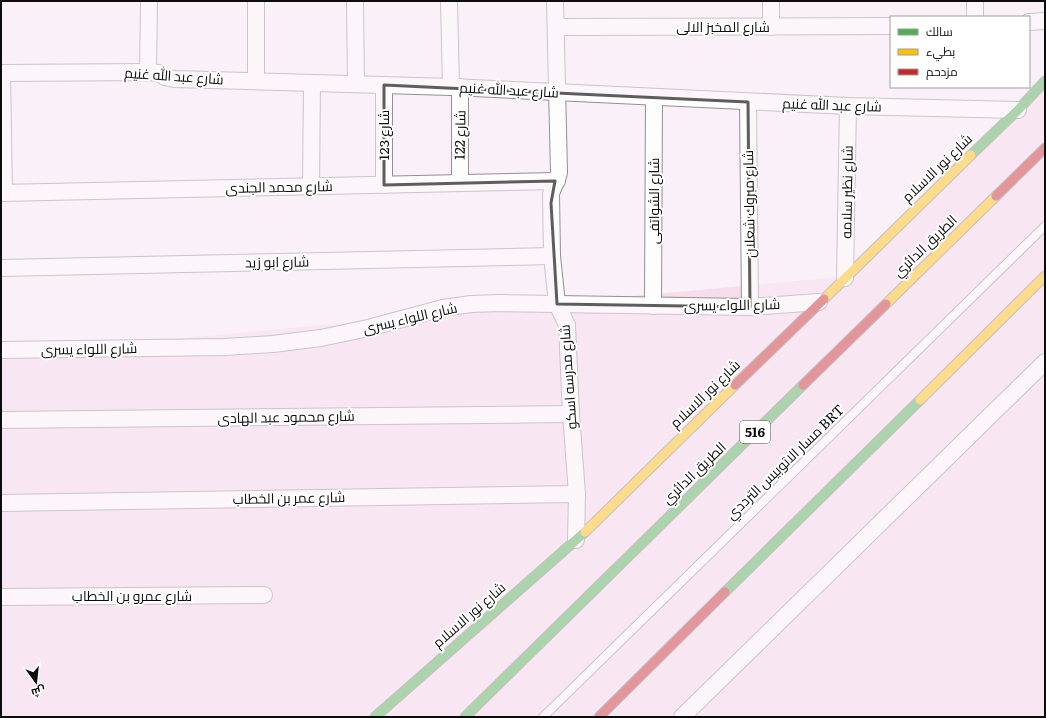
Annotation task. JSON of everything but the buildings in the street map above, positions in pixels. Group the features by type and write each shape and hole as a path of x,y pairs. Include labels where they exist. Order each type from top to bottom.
{"main road":[{"name":"شارع نور الاسلام","path":"375,717 576,540 1018,110 1045,81"},
{"name":"الطريق الدائري","path":"465,717 1045,148"},
{"path":"599,717 754,562 1045,276"}],"street":[{"path":"148,72 149,1"},
{"path":"256,1 256,81"},
{"path":"355,1 356,84"},
{"name":"شارع 122","path":"449,1 456,87 460,183"},
{"name":"شارع مدرسه اسكو","path":"555,1 559,173 551,194 552,256 557,304 566,325 577,494 576,540"},
{"path":"771,1 771,27"},
{"path":"974,1 975,16"},
{"path":"1030,22 1045,21"},
{"name":"شارع المخبز الالى","path":"556,27 890,26"},
{"name":"شارع عبد الله غنيم","path":"2,73 148,72 159,73 165,77 174,79 456,87 748,102 1018,110"},
{"path":"2,73 2,193"},
{"path":"311,186 312,83"},
{"name":"شارع 123","path":"384,85 384,185"},
{"name":"شارع الشواتفى","path":"653,306 654,97"},
{"name":"شارع مبروك شعلان","path":"748,102 750,307"},
{"name":"شارع نظير سلامه","path":"845,278 848,106"},
{"name":"شارع محمد الجندى","path":"2,193 557,181"},
{"name":"شارع ابو زيد","path":"1,268 552,256"},
{"name":"شارع اللواء يسرى","path":"1,350 225,347 273,344 321,338 368,328 450,307 471,304 500,303 750,307 820,302"},
{"path":"682,717 1045,362"},
{"name":"شارع محمود عبد الهادى","path":"1,420 571,414"},
{"name":"شارع عمر بن الخطاب","path":"1,503 577,494"},
{"name":"شارع عمرو بن الخطاب","path":"1,597 264,595"}],"lane":[{"name":"مسار الاتوبيس الترددي BRT","path":"543,717 1045,226"}],"highlighted area":[{"path":"384,85 748,102 750,307 557,304 551,203 555,181 384,185"}],"shaded area":[{"path":"1045,77 1045,717 1,717 1,355 838,277"}],"traffic: fast":[{"path":"971,155 1018,110 1045,81"},
{"path":"465,717 803,385"},
{"path":"725,592 920,400"},
{"path":"375,717 585,532"}],"traffic: slow":[{"path":"824,299 971,155"},
{"path":"886,304 996,196"},
{"path":"920,400 1045,276"},
{"path":"585,532 735,385"}],"traffic: jam":[{"path":"996,196 1045,148"},
{"path":"735,385 824,299"},
{"path":"803,385 886,304"},
{"path":"599,717 725,592"}]}
